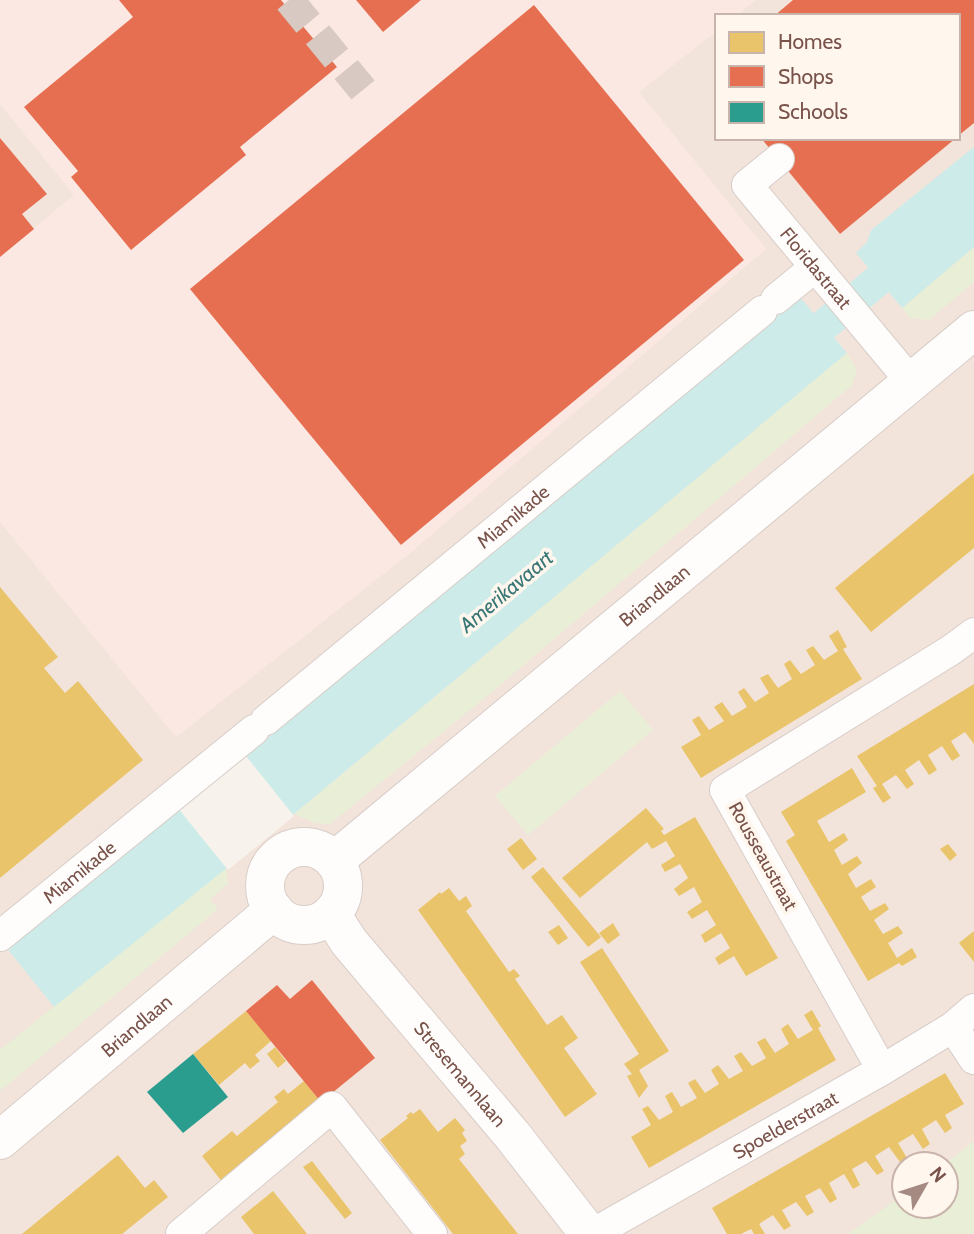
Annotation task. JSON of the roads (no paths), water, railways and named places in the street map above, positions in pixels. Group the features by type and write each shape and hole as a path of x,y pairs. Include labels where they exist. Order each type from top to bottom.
{"street":[{"name":"Floridastraat","path":"779,159 747,185 912,383"},
{"name":"Miamikade","path":"0,936 769,305 818,270"},
{"name":"Briandlaan","path":"334,861 974,330"},
{"name":"Rousseaustraat","path":"882,1070 725,790 951,650 974,633"},
{"path":"298,848 312,848 324,852 334,861 343,882 338,905 331,914 320,922 308,925 283,919 274,910 267,898 265,885 275,860 298,848"},
{"name":"Briandlaan","path":"0,1140 274,910"},
{"name":"Stresemannlaan","path":"331,914 349,942 513,1136 591,1234"},
{"path":"963,1018 974,1059"},
{"name":"Spoelderstraat","path":"591,1234 882,1070 963,1018"},
{"path":"181,1234 332,1107 432,1234"}],"water":[{"path":"974,147 974,247 902,308 856,253 867,242 871,230"},
{"path":"800,297 847,353 294,814 54,1007 5,946 191,796 246,756"}],"waterway":[{"name":"Amerikavaart","path":"791,353 974,195"}],"tunnel":[{"path":"289,0 363,90"}]}
